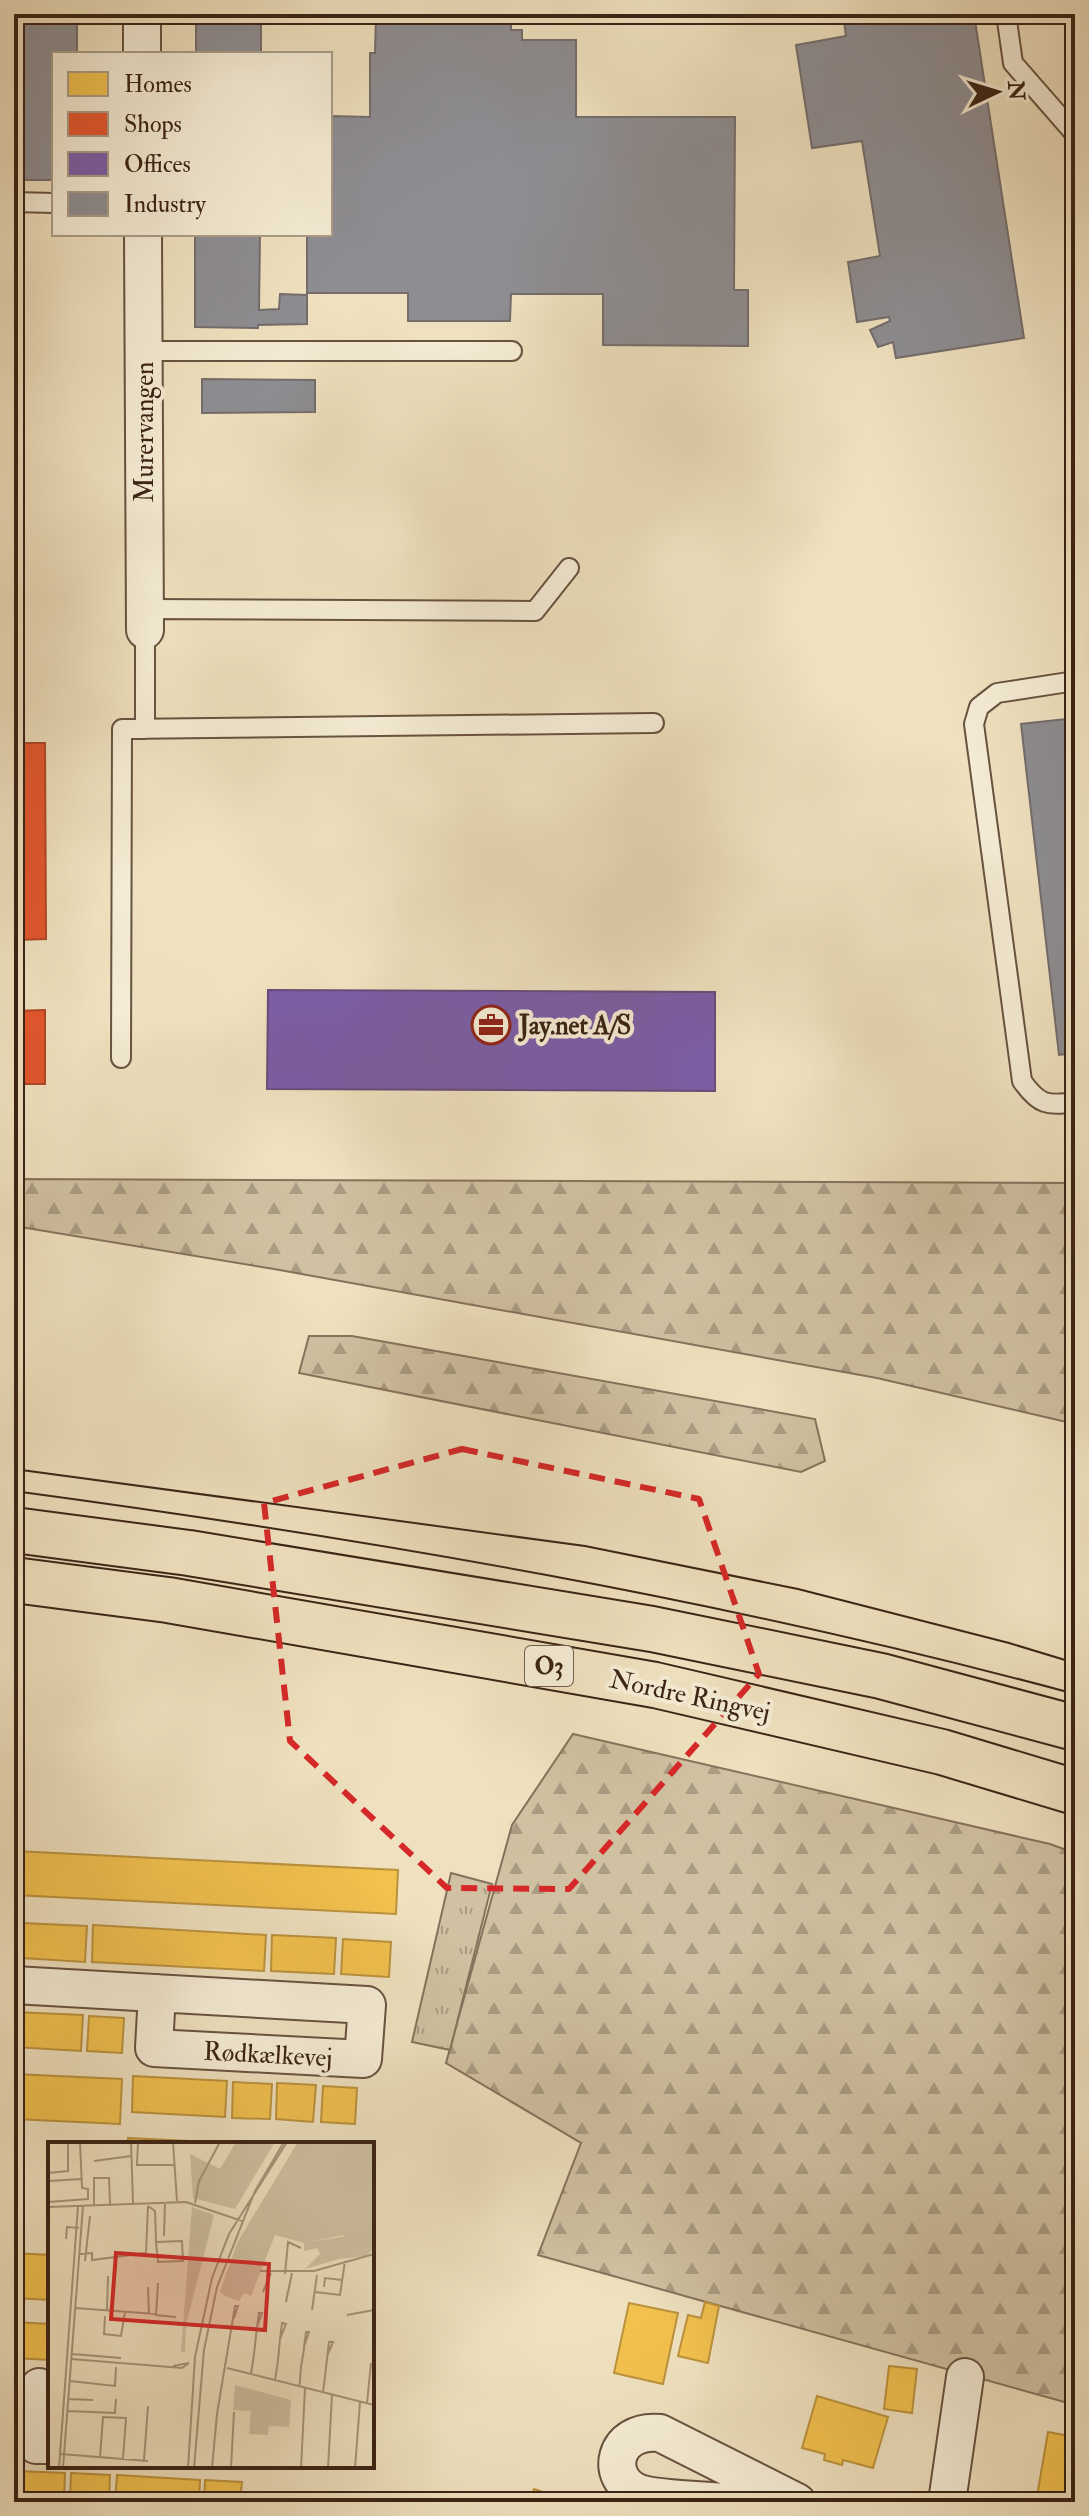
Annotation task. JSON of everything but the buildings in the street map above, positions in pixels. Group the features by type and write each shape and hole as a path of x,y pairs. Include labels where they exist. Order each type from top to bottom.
{"main road":[{"name":"O3","path":"14,1530 205,1555 652,1629 881,1676 1075,1728"},
{"name":"Nordre Ringvej","path":"14,1580 168,1600 655,1685 942,1752 1075,1792"}],"street":[{"path":"142,14 142,52"},
{"name":"Murervangen","path":"143,236 145,620"},
{"name":"Rødkælkevej","path":"14,1985 157,1993 367,2005 363,2059 154,2048 157,1993"},
{"path":"947,2502 965,2377"},
{"path":"34,2386 36,2445 48,2445"},
{"path":"726,2502 640,2493 625,2484 617,2468 619,2451 629,2438 644,2431 660,2433 797,2502"}],"lane":[{"path":"1006,14 1013,63 1075,134"},
{"path":"14,202 52,203"},
{"path":"144,351 512,351"},
{"path":"145,729 145,620 535,611 569,568"},
{"path":"1075,681 997,693 979,707 974,724 1022,1081 1033,1096 1050,1105 1075,1102"},
{"path":"121,1058 122,729 654,723"}],"highlighted area":[{"path":"462,1449 699,1499 759,1674 569,1889 447,1888 290,1741 264,1503"}],"green space":[{"path":"14,1179 1075,1183 1075,1424 877,1378 274,1269 14,1226"},
{"path":"309,1336 352,1336 815,1419 825,1461 801,1472 299,1373"},
{"path":"573,1734 1050,1844 1075,1853 1075,2405 538,2255 581,2143 446,2063 512,1825"},
{"path":"451,1873 492,1884 450,2050 412,2042"}],"tram line":[{"path":"14,1469 585,1546 798,1589 1075,1663"},
{"path":"14,1491 281,1530 548,1575 813,1629 1075,1694"}],"place":[{"name":"Jay.net A/S","path":"491,1025"}]}
